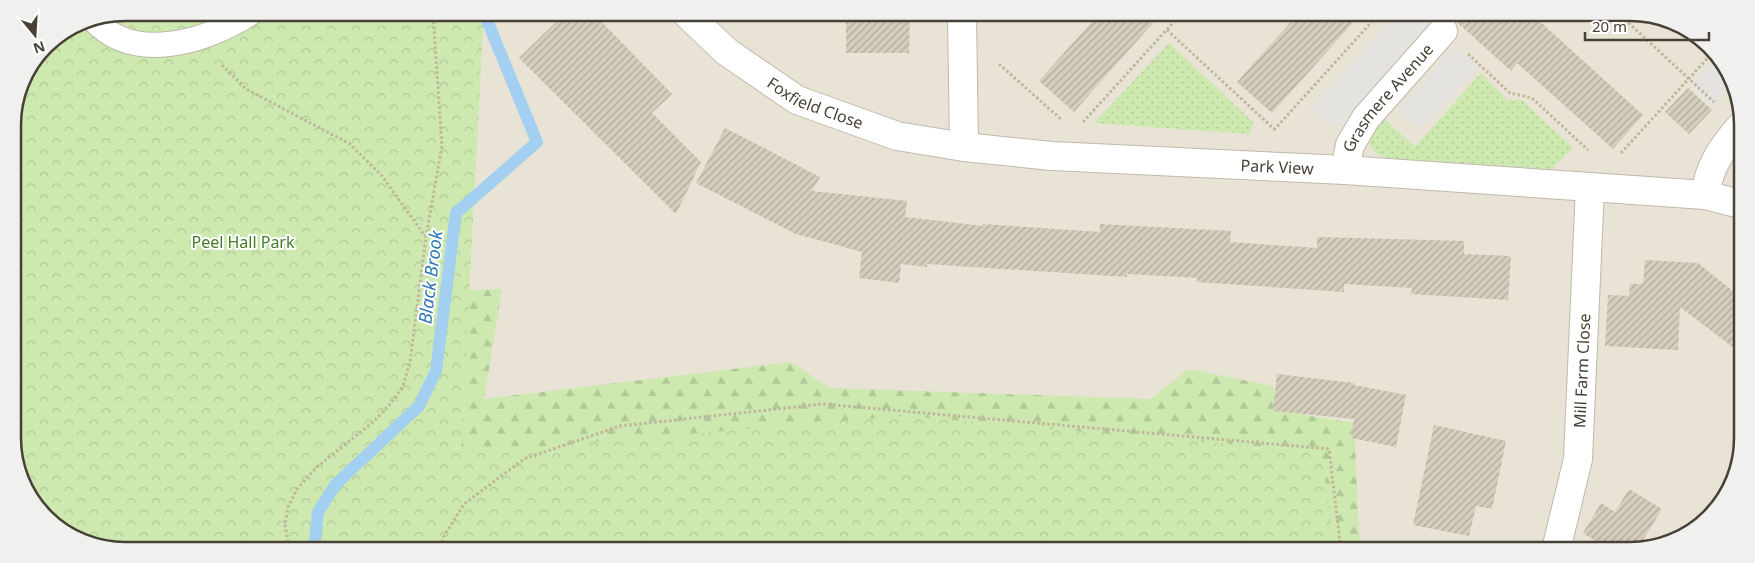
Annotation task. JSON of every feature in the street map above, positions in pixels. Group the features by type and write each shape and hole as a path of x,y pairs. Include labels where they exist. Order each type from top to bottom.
{"street":[{"name":"Foxfield Close","path":"694,21 727,52 798,100 897,136 964,147"},
{"path":"962,21 964,147"},
{"name":"Grasmere Avenue","path":"1345,170 1350,145 1366,118 1444,31"},
{"path":"1705,196 1710,170 1718,153 1734,134"},
{"name":"Park View","path":"964,147 1052,156 1274,167 1599,178"},
{"path":"1599,178 1734,203"},
{"name":"Mill Farm Close","path":"1558,542 1578,459 1599,178"}],"lane":[{"path":"98,25 104,31 133,44 167,45 231,26 239,21"}],"path":[{"path":"287,542 285,525 288,506 297,489 316,468 373,422 403,386 410,362 426,237 442,146 434,21"},
{"path":"1052,156 1175,21"},
{"path":"1274,167 1274,129 1372,21"},
{"path":"1625,21 1718,106"},
{"path":"1167,30 1274,129"},
{"path":"1444,31 1510,94 1532,98 1599,178 1708,58"},
{"path":"195,37 246,89 350,144 382,176 426,237"},
{"path":"996,61 1074,131"},
{"path":"442,542 444,536 464,504 524,459 620,426 823,404 1329,449 1340,542"}],"shaded area":[{"path":"484,21 1630,21 1643,22 1669,29 1693,43 1720,73 1732,105 1734,119 1733,451 1723,484 1703,511 1682,528 1650,540 1636,542 1263,542 461,453"},
{"path":"1391,21 1430,21 1433,24 1336,130 1311,107"},
{"path":"1455,46 1478,67 1420,130 1397,109"},
{"path":"1712,62 1720,73 1727,91 1711,107 1689,86"}],"green space":[{"name":"Peel Hall Park","path":"484,21 461,453 904,416 1321,452 1334,542 125,542 112,541 86,534 73,528 57,516 39,495 27,471 21,444 21,119 29,86 35,73 45,60 60,60 60,45 79,32 112,22"},
{"path":"1169,43 1253,122 1250,134 1094,123"},
{"path":"1481,73 1508,100 1522,100 1573,148 1552,169 1394,159 1383,156 1372,149 1370,134 1384,118 1415,147"},
{"path":"502,289 484,399 791,362 830,388 1151,399 1188,369 1273,386 1280,411 1354,423 1360,542 1101,542 470,511 444,389 453,291"}],"building":[{"path":"557,21 601,21 672,94 652,113 701,162 676,214 519,58"},
{"path":"846,21 910,21 909,53 846,53"},
{"path":"1093,21 1155,21 1074,112 1039,81"},
{"path":"1292,21 1355,21 1272,113 1237,82"},
{"path":"1456,21 1540,21 1643,115 1613,149 1517,63 1511,71"},
{"path":"1688,88 1712,110 1689,134 1665,112"},
{"path":"725,128 820,177 812,191 907,201 905,217 983,226 983,224 1100,232 1100,224 1231,231 1230,242 1317,248 1317,237 1464,241 1464,254 1511,256 1508,300 1411,294 1412,288 1344,284 1344,292 1197,282 1197,278 1127,274 1127,277 927,264 927,267 901,264 899,283 859,278 862,252 796,234 696,183"},
{"path":"1645,260 1698,263 1734,292 1734,348 1680,307 1678,350 1605,346 1608,295 1629,296 1630,284 1643,284"},
{"path":"1277,374 1354,383 1354,385 1406,395 1396,447 1351,438 1354,419 1273,411"},
{"path":"1434,425 1506,441 1492,509 1476,506 1469,536 1413,525"},
{"path":"1629,489 1662,509 1642,541 1597,542 1583,533 1601,503 1615,512"}],"waterway":[{"name":"Black Brook","path":"315,542 318,512 336,484 419,406 436,371 456,213 537,142 487,21"}]}
